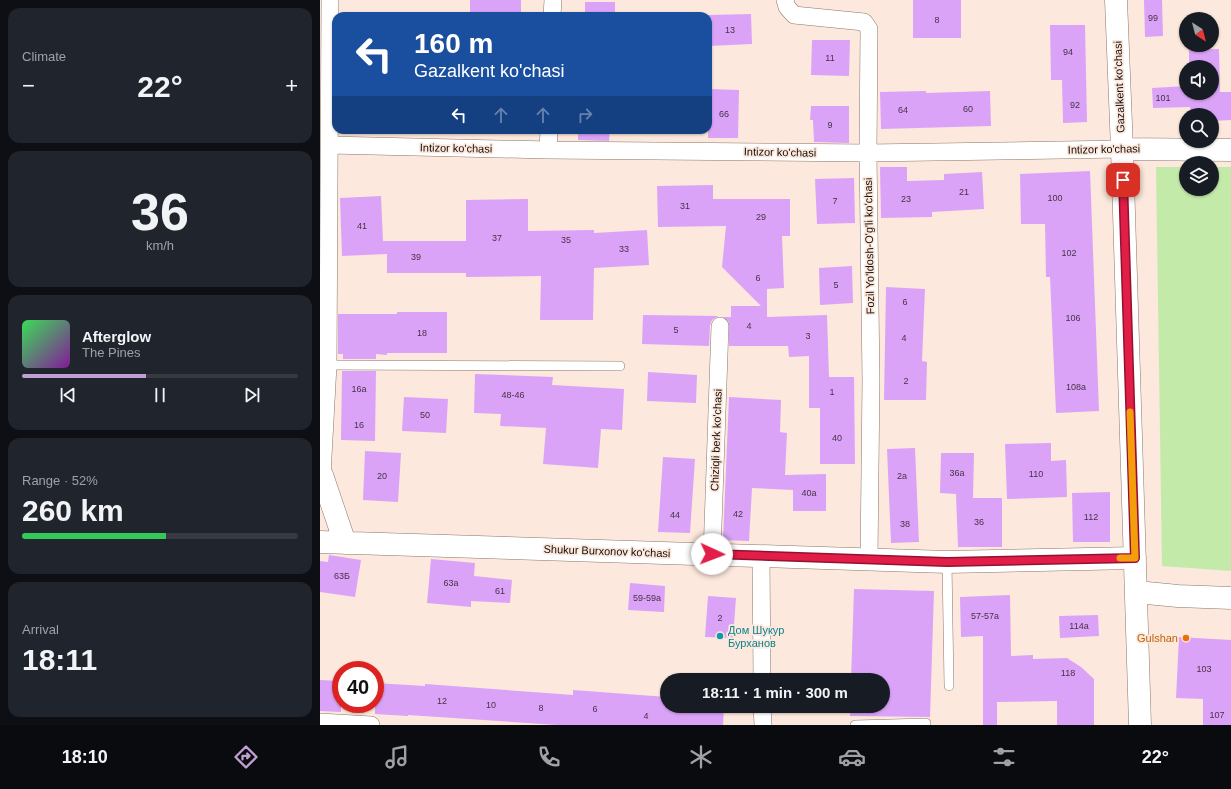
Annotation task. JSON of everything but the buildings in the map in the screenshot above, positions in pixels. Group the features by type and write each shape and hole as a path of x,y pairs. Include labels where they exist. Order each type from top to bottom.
{"street":[{"path":"330,0 329,145 321,476 345,543"},
{"path":"552,12 553,0"},
{"name":"Fozil Yo'ldosh-O'g'li ko'chasi","path":"785,0 787,6 794,15 864,22 869,29 868,153 871,380 869,560"},
{"name":"Gazalkent ko'chasi","path":"1116,0 1140,725"},
{"path":"548,150 549,134"},
{"name":"Intizor ko'chasi","path":"329,145 548,150 868,153 1122,149 1231,150"},
{"name":"Chiziqli berk ko'chasi","path":"712,554 720,326"},
{"name":"Shukur Burxonov ko'chasi","path":"320,542 947,562 1135,558"},
{"path":"761,556 762,673"},
{"path":"1136,592 1178,596 1231,598"},
{"path":"762,713 763,725"},
{"path":"320,722 372,725"}],"lane":[{"path":"324,364 620,366"},
{"path":"947,562 949,686"},
{"path":"855,725 926,723"}],"green space":[{"path":"1156,167 1179,167 1179,196 1219,196 1219,167 1231,167 1231,571 1162,566"}],"slow traffic":[{"path":"1120,558 1135,558 1130,412"}],"place":[{"name":"Дом Шукур Бурханов","path":"720,636"},
{"name":"Gulshan","path":"1186,638"}],"route":[{"path":"712,554 947,562 1135,558 1123,180"}]}
